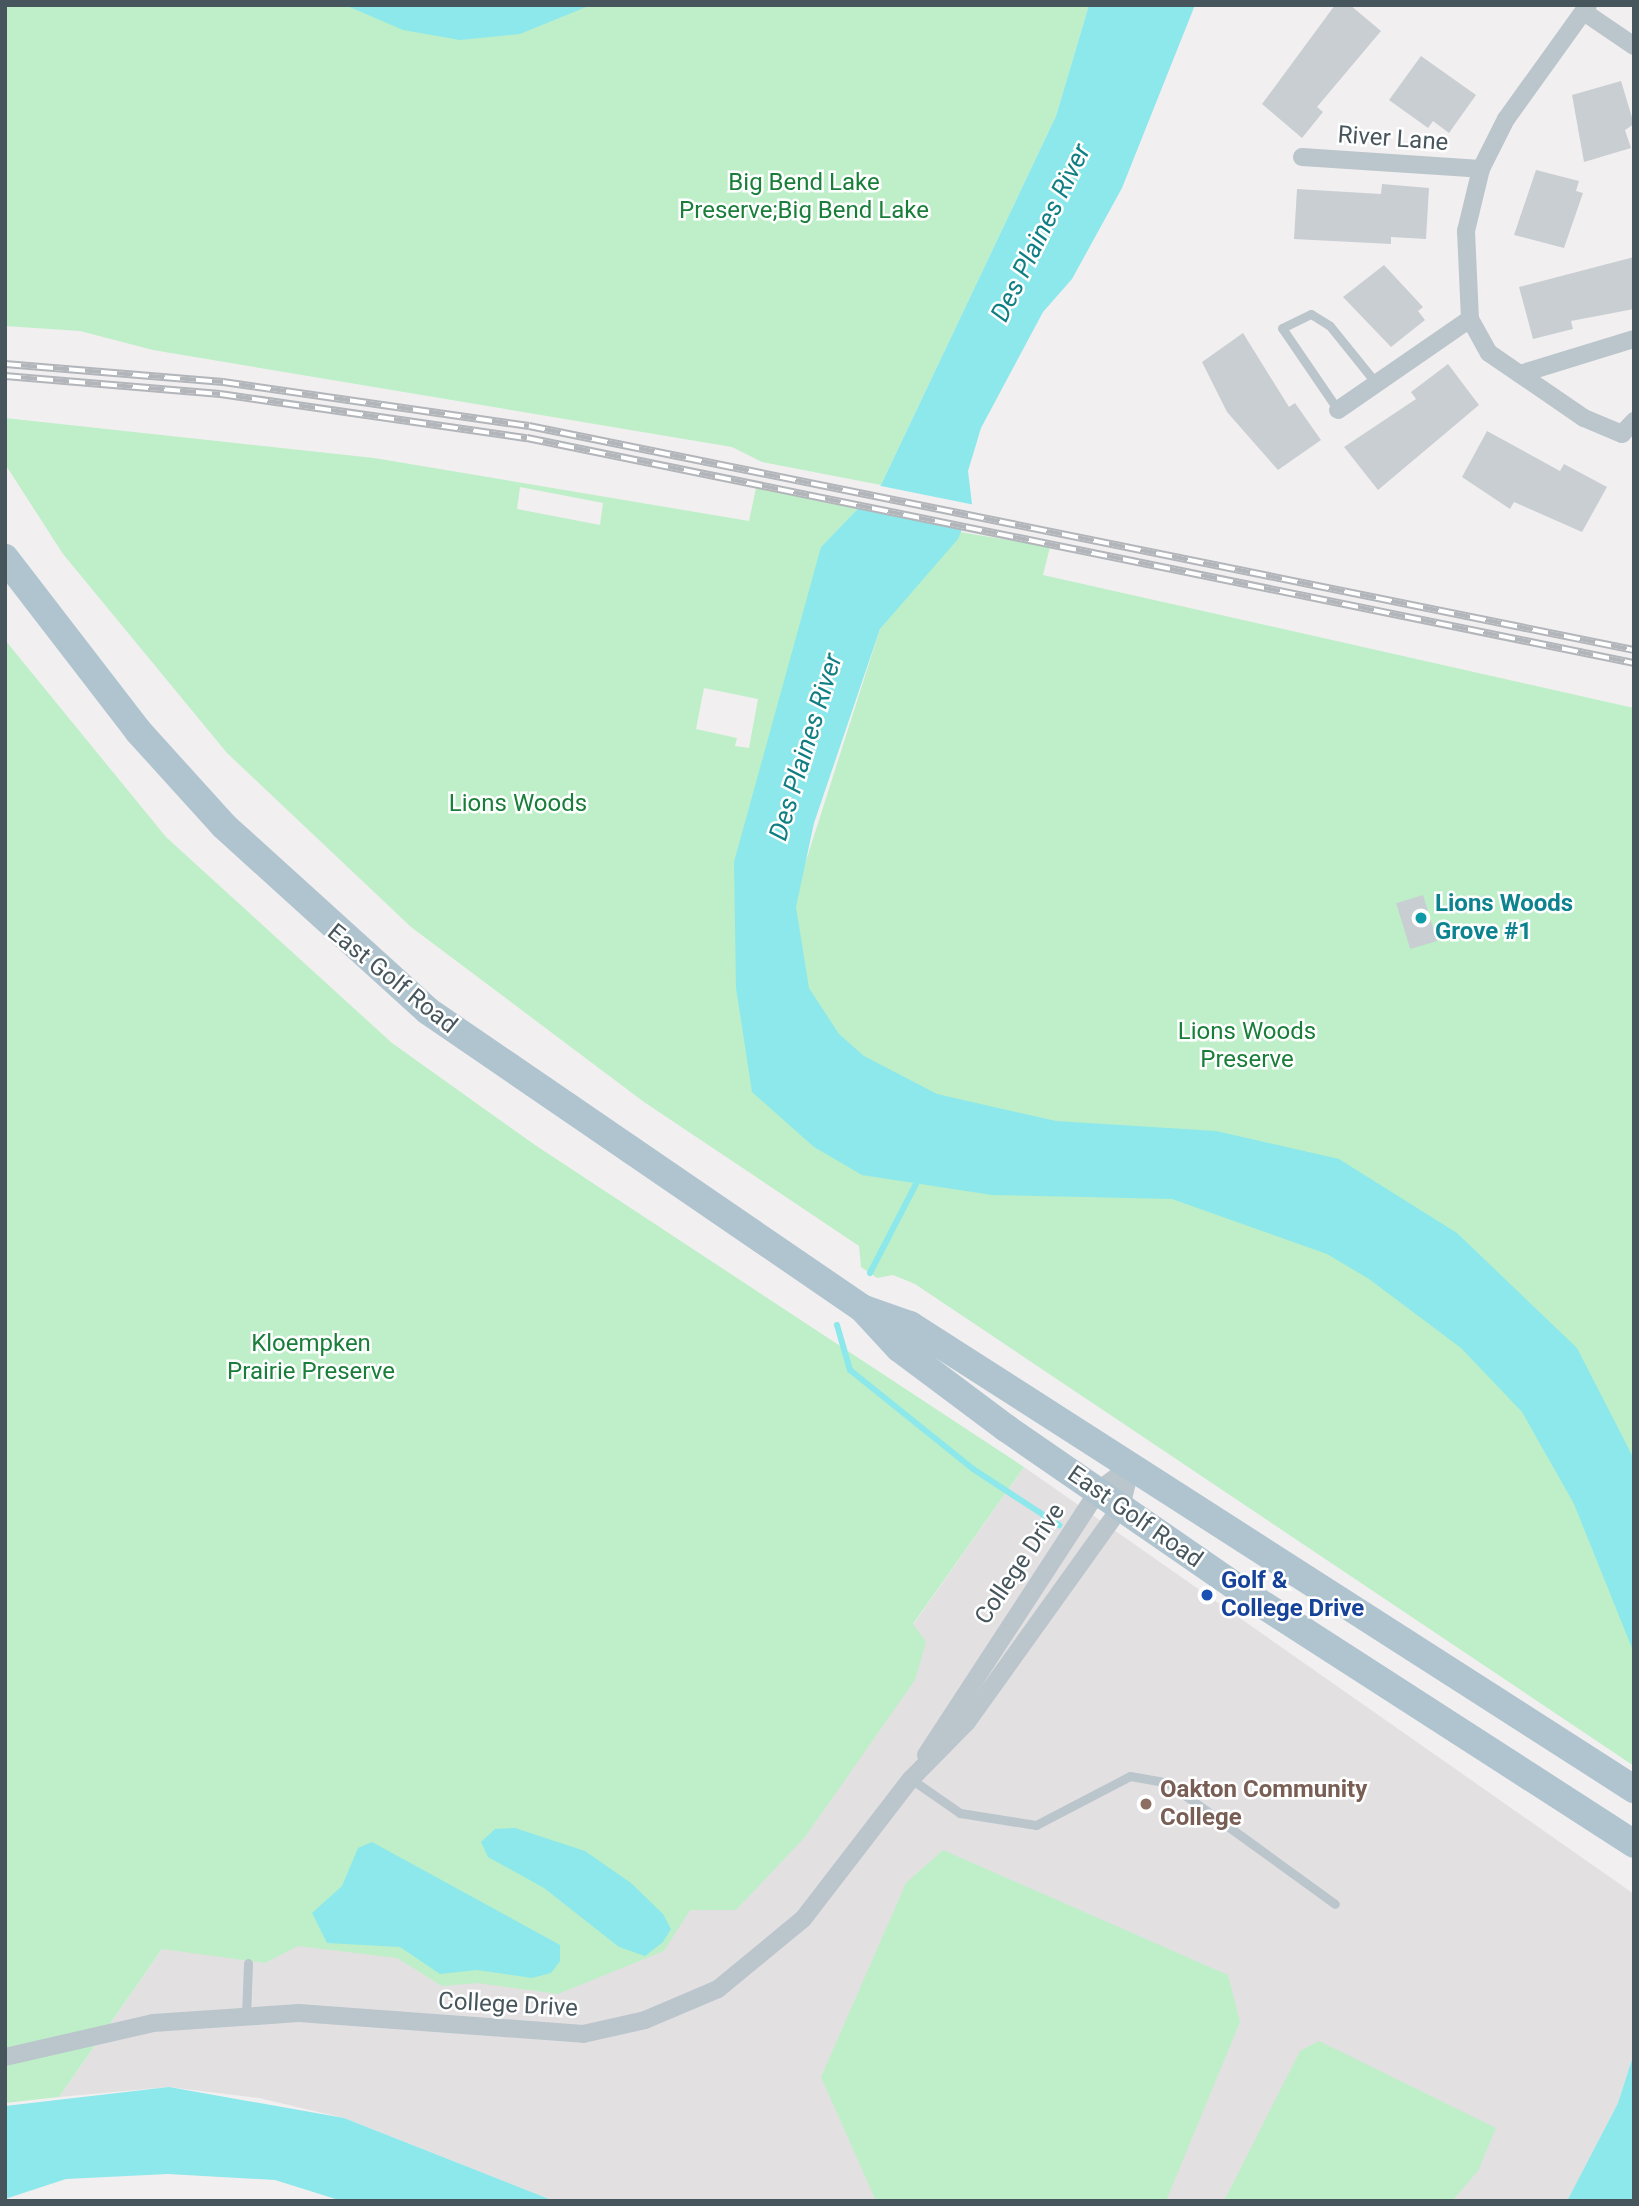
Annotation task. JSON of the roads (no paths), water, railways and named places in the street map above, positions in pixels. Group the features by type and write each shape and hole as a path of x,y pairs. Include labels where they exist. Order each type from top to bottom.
{"main road":[{"name":"East Golf Road","path":"5,558 138,731 321,920 507,1069 862,1308 899,1348 1121,1507 1634,1844"},
{"name":"East Golf Road","path":"862,1308 910,1325 1634,1789"}],"street":[{"path":"1634,46 1586,9 1506,119 1481,169 1466,231 1470,319 1489,353 1606,431 1622,434 1634,421"},
{"name":"River Lane","path":"1302,157 1481,169"},
{"path":"1338,410 1470,319"},
{"path":"1520,374 1634,339"},
{"name":"College Drive","path":"5,2057 153,2023 246,2016 363,2017 544,2035 583,2034 645,2020 718,1989 803,1919 911,1779 1099,1490 1131,1466"},
{"name":"College Drive","path":"911,1779 968,1722 1121,1507 1131,1466"}],"lane":[{"path":"1338,410 1282,328 1311,314 1330,326 1376,383"},
{"path":"911,1779 960,1813 1036,1825 1130,1776 1168,1783 1335,1904"},
{"path":"246,2016 248,1963"}],"water":[{"path":"345,5 591,5 520,34 460,40 403,30"},
{"name":"Des Plaines River","path":"1089,5 1195,5 1122,188 1072,279 1043,312 981,428 968,471 972,504 958,539 880,629 814,823 796,907 809,988 839,1034 864,1056 937,1094 1056,1121 1216,1131 1339,1159 1457,1233 1577,1348 1634,1459 1634,1653 1574,1504 1522,1412 1461,1348 1369,1279 1327,1254 1172,1199 992,1195 862,1175 814,1147 752,1092 736,988 734,862 821,547 881,485 1056,116"},
{"path":"515,1828 585,1851 631,1883 663,1914 671,1929 663,1942 645,1956 619,1947 544,1888 488,1857 481,1842 495,1829"},
{"path":"372,1842 560,1945 560,1961 551,1973 532,1978 477,1970 440,1974 400,1947 327,1943 312,1913 342,1886 358,1848"},
{"path":"1634,2053 1634,2201 1567,2201 1618,2103"},
{"path":"169,2087 344,2118 554,2201 342,2201 275,2180 168,2174 66,2179 5,2199 5,2106"}],"waterway":[{"path":"870,1273 917,1182"},
{"path":"837,1325 850,1370 973,1469 1059,1525"}],"railway":[{"path":"5,364 223,382 529,426 1634,650"},
{"path":"5,376 220,394 527,438 1634,663"}],"place":[{"name":"Lions Woods Grove #1","path":"1421,918"},
{"name":"Golf & College Drive","path":"1207,1595"},
{"name":"Oakton Community College","path":"1146,1804"}],"park label":[{"name":"Big Bend Lake Preserve;Big Bend Lake","path":"804,197"},
{"name":"Lions Woods","path":"518,804"},
{"name":"Lions Woods Preserve","path":"1247,1046"},
{"name":"Kloempken Prairie Preserve","path":"311,1358"}]}
